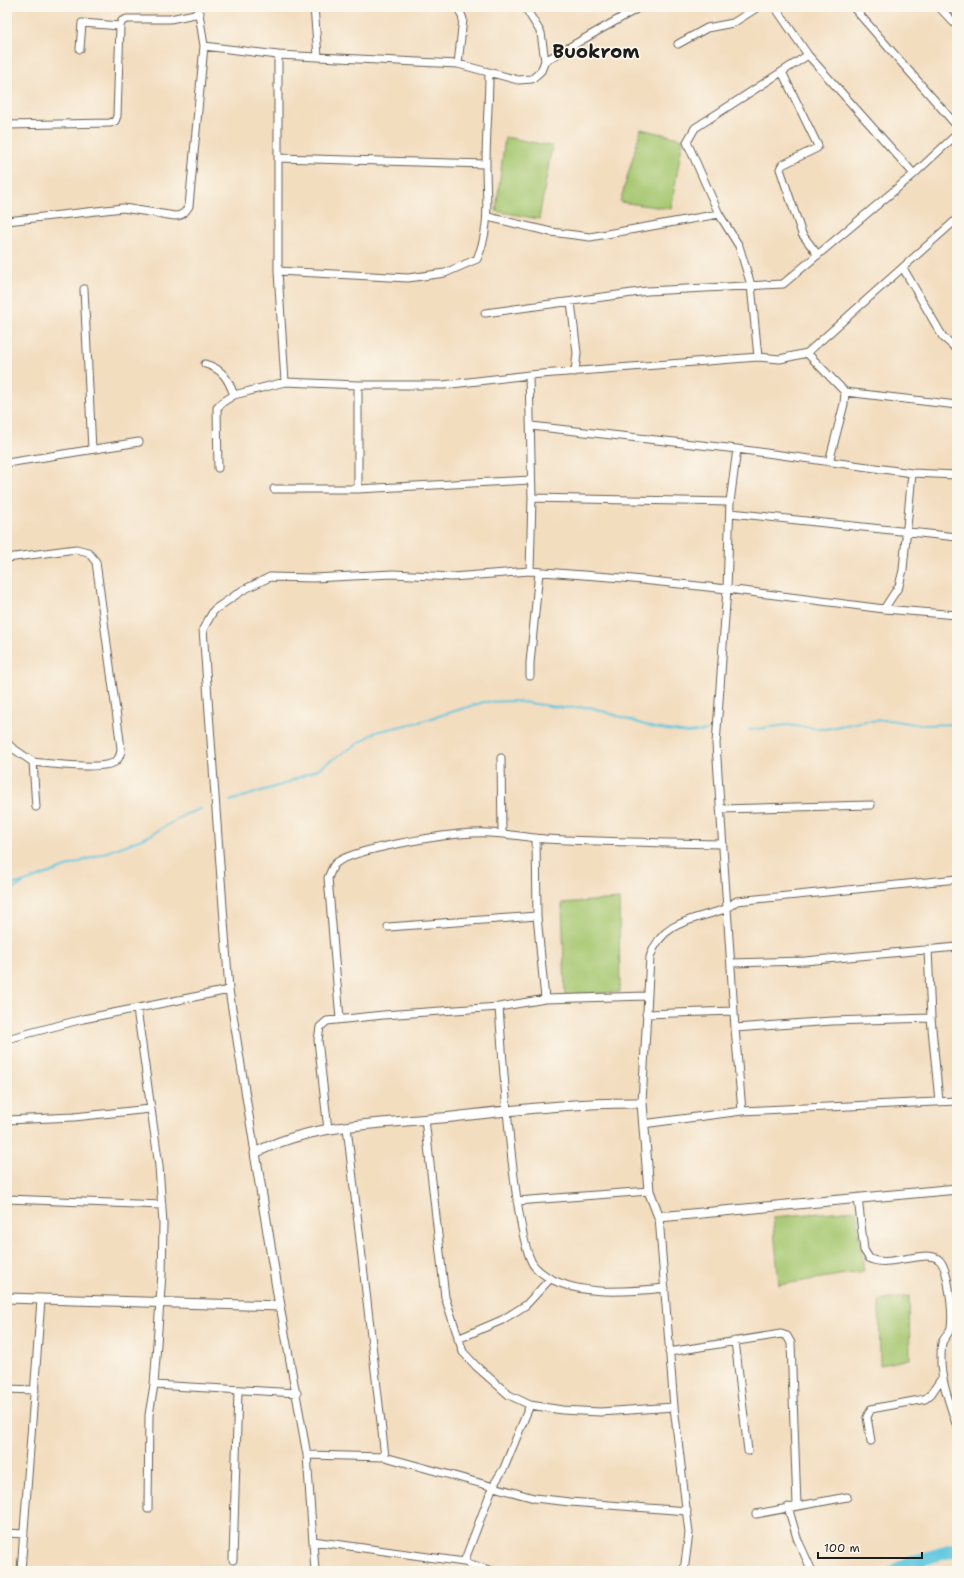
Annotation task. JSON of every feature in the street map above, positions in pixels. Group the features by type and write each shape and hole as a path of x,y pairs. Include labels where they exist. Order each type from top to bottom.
{"street":[{"path":"314,7 318,56"},
{"path":"458,7 463,19 458,64"},
{"path":"204,46 278,55 458,64 518,80 532,79 541,71 545,61 541,33 525,7"},
{"path":"545,61 640,7"},
{"path":"678,44 706,28 732,23 758,7"},
{"path":"776,7 808,55 914,174"},
{"path":"853,7 957,126"},
{"path":"939,7 957,26"},
{"path":"7,125 103,124 115,121 117,116 120,26 122,21 127,19 170,19 199,10 204,46 189,206 184,213 175,216 123,208 7,220"},
{"path":"80,49 82,23 120,26"},
{"path":"278,55 278,272 285,382"},
{"path":"758,357 752,285 739,246 719,214 687,142 695,128 808,55"},
{"path":"782,72 818,146 817,148 782,164 780,169 802,234 818,255"},
{"path":"278,272 408,278 445,273 477,259 488,217 486,164 489,73"},
{"path":"485,313 647,291 783,284 914,174 957,134"},
{"path":"278,158 486,164"},
{"path":"488,217 551,232 590,237 719,214"},
{"path":"218,468 217,408 234,395 285,382 358,385 443,385 529,375 758,357 780,359 807,353 957,219"},
{"path":"903,268 943,337 957,349"},
{"path":"84,289 92,449"},
{"path":"571,302 577,353 575,372"},
{"path":"807,353 845,392 957,405"},
{"path":"205,364 215,367 225,375 234,395"},
{"path":"529,375 532,498 530,571"},
{"path":"358,385 358,489"},
{"path":"829,462 844,404 845,392"},
{"path":"531,426 737,449 912,473 957,475"},
{"path":"7,463 139,442"},
{"path":"737,449 730,502 731,513 727,589 716,744 742,1111"},
{"path":"884,609 899,586 908,533 912,473"},
{"path":"274,489 358,489 531,480"},
{"path":"532,498 730,502"},
{"path":"731,513 957,537"},
{"path":"7,558 76,549 88,552 96,562 121,748 118,759 114,763 104,765 64,765 33,762 10,747 7,742"},
{"path":"315,1571 307,1455 297,1393 280,1306 229,990 203,629 214,610 243,590 270,577 313,578 393,574 452,577 530,571 624,578 727,589 884,609 957,615"},
{"path":"530,676 538,572"},
{"path":"501,758 502,832"},
{"path":"33,762 36,807"},
{"path":"720,809 871,805"},
{"path":"340,1019 328,878 335,864 345,858 384,846 472,833 502,832 536,838 633,843 723,844"},
{"path":"536,838 537,916 545,999"},
{"path":"684,1571 689,1533 687,1511 684,1497 674,1407 659,1217 649,1191 643,1124 642,1103 647,996 650,957 654,944 664,933 677,924 727,909 737,901 957,879"},
{"path":"388,927 537,916"},
{"path":"731,963 805,961 957,947"},
{"path":"928,949 931,1018 939,1101"},
{"path":"7,1039 84,1020 229,990"},
{"path":"328,1130 318,1040 320,1027 327,1021 499,1007 545,999 647,996"},
{"path":"499,1007 517,1201 525,1246 534,1267 550,1279 565,1284 601,1291 625,1292 665,1288"},
{"path":"137,1010 159,1166 162,1204 163,1252 160,1303 154,1385 149,1415 148,1509"},
{"path":"646,1014 734,1011"},
{"path":"735,1028 832,1021 931,1018"},
{"path":"643,1124 742,1111 957,1101"},
{"path":"255,1153 270,1145 328,1130 347,1127 508,1111 642,1103"},
{"path":"7,1120 74,1117 150,1109"},
{"path":"426,1119 445,1297 463,1352 476,1366 509,1395 530,1404 562,1410 600,1412 674,1407"},
{"path":"347,1127 385,1457"},
{"path":"659,1217 957,1189"},
{"path":"517,1201 649,1191"},
{"path":"858,1198 864,1250 869,1258 882,1262 930,1256 938,1258 943,1265 950,1298 954,1328 942,1342 942,1378 956,1424"},
{"path":"7,1199 162,1204"},
{"path":"458,1339 502,1320 526,1305 550,1279"},
{"path":"7,1298 280,1306"},
{"path":"21,1571 41,1300"},
{"path":"670,1352 781,1334 787,1336 791,1343 797,1505"},
{"path":"735,1341 748,1451"},
{"path":"871,1441 867,1417 871,1409 925,1399 931,1394 942,1378"},
{"path":"154,1385 238,1391 297,1393"},
{"path":"7,1389 35,1390"},
{"path":"233,1560 238,1391"},
{"path":"464,1562 494,1486 504,1468 530,1404"},
{"path":"307,1455 385,1457 534,1498 555,1501 687,1511"},
{"path":"756,1514 797,1505 847,1497"},
{"path":"788,1507 797,1538 812,1571"},
{"path":"7,1533 24,1534"},
{"path":"313,1541 464,1562 492,1571"}],"green space":[{"path":"641,129 683,139 671,209 620,202"},
{"path":"505,137 552,146 539,219 496,211"},
{"path":"619,899 620,992 565,995 562,903"},
{"path":"856,1210 864,1271 779,1285 773,1217"},
{"path":"909,1296 910,1359 880,1365 879,1301"}],"waterway":[{"path":"230,801 284,784 316,770 376,732 419,722 484,702 514,701 564,708 590,707 654,728 687,733 707,731"},
{"path":"749,730 786,725 825,729 865,721 889,720 921,725 957,724"},
{"path":"7,885 25,882 149,836 186,814 201,809"},
{"path":"7,893 23,883"},
{"path":"894,1571 917,1561 957,1549"}],"district":[{"name":"Buokrom","path":"596,51"}]}
